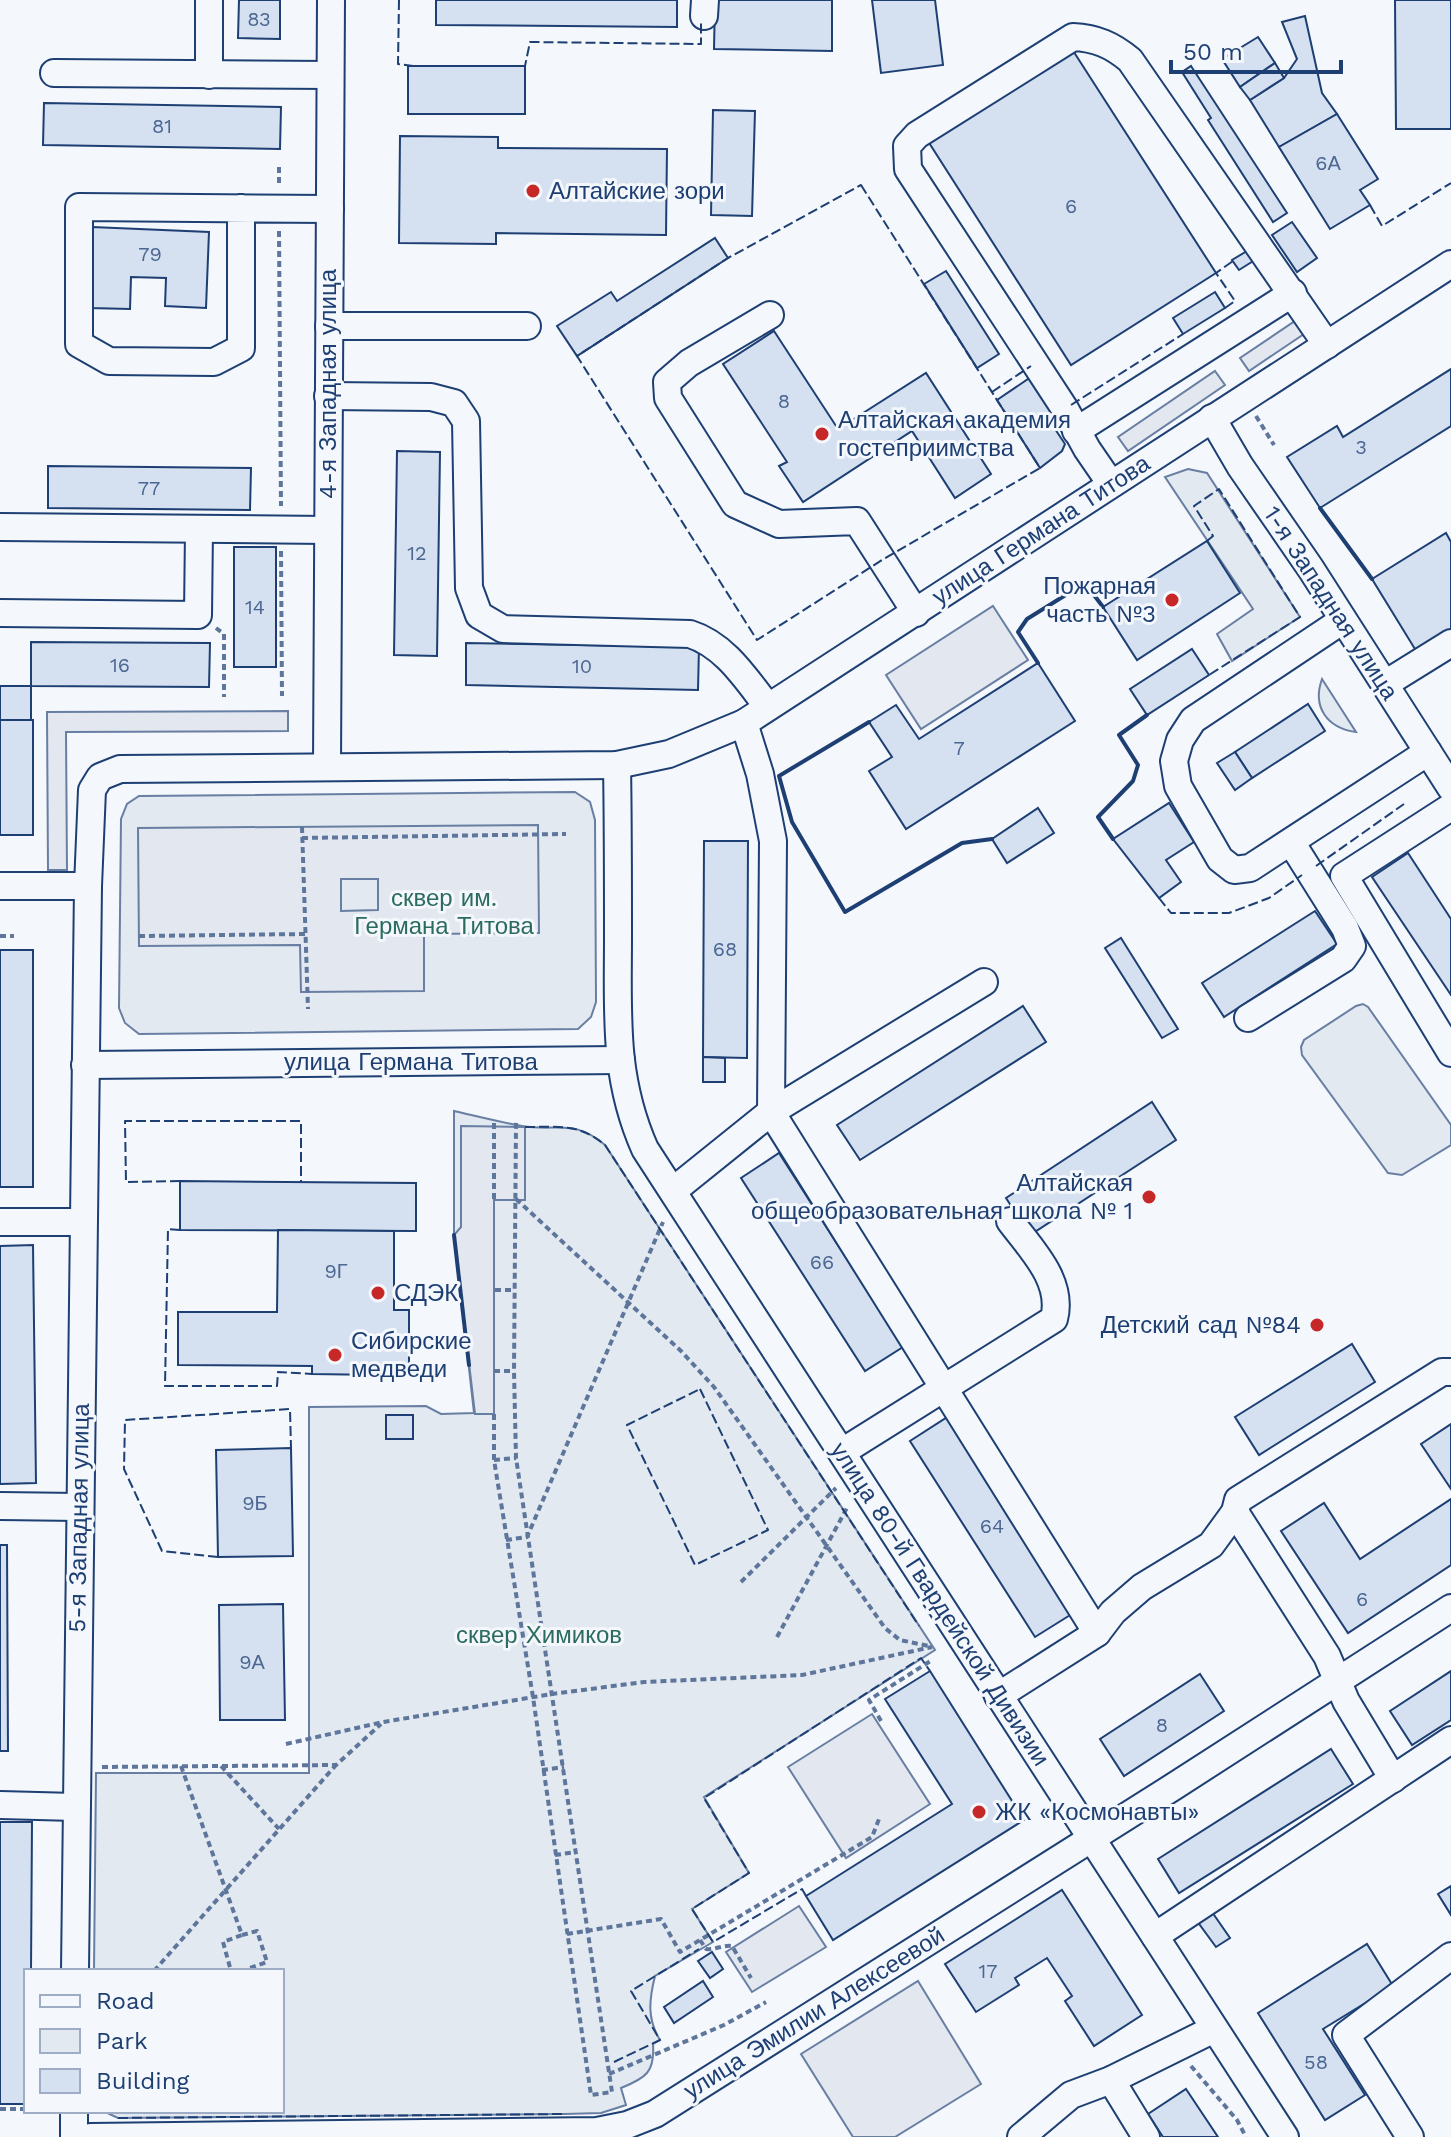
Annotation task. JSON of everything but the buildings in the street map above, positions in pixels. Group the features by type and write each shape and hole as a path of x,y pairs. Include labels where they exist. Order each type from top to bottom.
{"street":[{"path":"209,0 209,75"},
{"name":"4-я Западная улица","path":"327,767 331,0"},
{"path":"1111,484 908,169 907,146 917,135 1073,37 1093,38 1116,48 1130,60 1327,345"},
{"path":"54,73 330,75"},
{"path":"241,208 241,348 214,362 109,361 79,344 79,207 241,208 279,209 330,209"},
{"name":"улица Германа Титова","path":"621,1060 85,1065 92,790 100,777 120,769 617,765 669,754 744,723 1451,264"},
{"path":"1076,431 1293,293"},
{"path":"770,315 689,363 667,382 668,398 735,504 779,524 857,521 916,613"},
{"path":"329,326 527,326"},
{"path":"328,396 431,397 454,403 466,421 469,588 479,615 503,629 690,634 717,647 768,707"},
{"name":"1-я Западная улица","path":"1212,418 1240,466 1451,788"},
{"path":"0,527 327,530"},
{"path":"0,613 198,615 199,530"},
{"path":"1343,620 1193,720 1180,740 1174,761 1178,786 1220,859 1234,870 1250,868 1428,752"},
{"path":"1385,684 1451,643"},
{"path":"744,723 760,774 773,841 771,1112 1097,1633"},
{"path":"617,765 618,1027 621,1060"},
{"path":"1451,807 1344,876 1451,1053"},
{"path":"1248,1018 1343,959 1352,946 1345,928 1291,842"},
{"path":"0,886 88,886"},
{"path":"674,1190 771,1112 984,982"},
{"name":"улица 80-й Гвардейской Дивизии","path":"621,1060 631,1117 645,1149 1285,2137"},
{"name":"5-я Западная улица","path":"75,1969 85,1065"},
{"path":"842,1452 1054,1319 1059,1303 1048,1275 1010,1221"},
{"path":"0,1222 83,1222"},
{"path":"998,1696 1097,1633 1113,1612 1142,1587 1211,1545 1235,1512 1238,1500 1442,1372 1451,1372"},
{"path":"0,1506 79,1507"},
{"path":"1235,1512 1327,1656 1336,1682 1393,1779"},
{"name":"улица Эмилии Алексеевой","path":"91,2137 598,2134 627,2125 655,2114 1451,1608"},
{"path":"1155,1936 1451,1740"},
{"path":"0,1805 75,1807"},
{"path":"1410,2137 1346,2035 1451,1956"},
{"path":"1021,2137 1071,2095 1111,2080 1214,2029"},
{"path":"1111,2080 1146,2137"},
{"path":"74,2113 74,2137"}],"path":[{"path":"279,167 282,696"},
{"path":"1255,415 1274,445"},
{"path":"198,615 224,634 224,697"},
{"path":"302,827 308,1009"},
{"path":"302,838 566,834"},
{"path":"139,936 306,934"},
{"path":"0,936 14,936"},
{"path":"494,1120 494,1199"},
{"path":"494,1414 494,1460 533,1697 591,2095 612,2092 516,1458 516,1121"},
{"path":"286,1744 383,1722 552,1694 644,1682 802,1675 932,1647 900,1640 885,1628 714,1387 516,1199"},
{"path":"527,1537 663,1222"},
{"path":"495,1290 515,1290"},
{"path":"494,1371 514,1371"},
{"path":"494,1460 516,1458"},
{"path":"741,1582 836,1488"},
{"path":"777,1637 848,1506"},
{"path":"506,1540 527,1537"},
{"path":"881,1721 869,1700 932,1660"},
{"path":"156,1969 336,1765 383,1722"},
{"path":"76,1767 336,1765"},
{"path":"181,1766 242,1935"},
{"path":"221,1766 279,1829"},
{"path":"542,1770 564,1767"},
{"path":"567,1934 661,1919 680,1952 872,1837 879,1819"},
{"path":"555,1855 576,1852"},
{"path":"230,1969 223,1942 257,1931 267,1962 250,1969"},
{"path":"700,1940 706,1949 732,1946 751,1978"},
{"path":"609,2074 724,2025 766,2002"},
{"path":"1175,2048 1237,2120 1246,2137"},
{"path":"0,2109 23,2109"}],"green space":[{"path":"1188,469 1207,473 1300,617 1232,661 1217,634 1253,609 1165,477"},
{"path":"1322,679 1356,732 1337,726 1324,714 1319,699"},
{"name":"сквер им. Германа Титова","path":"575,792 590,802 595,820 596,1002 591,1017 578,1029 139,1034 125,1023 119,1008 121,819 127,804 139,796"},
{"path":"1363,1004 1451,1125 1451,1145 1402,1175 1388,1173 1302,1055 1304,1040"},
{"name":"сквер Химиков","path":"454,1111 522,1126 584,1131 605,1145 935,1650 704,1797 749,1873 692,1909 713,1942 655,1976 650,2009 660,2040 653,2044 652,2061 647,2073 621,2088 626,2105 601,2113 564,2114 118,2118 107,2113 284,2113 284,1969 94,1969 96,1773 309,1773 309,1407 426,1406 441,1414 474,1413 454,1235"}],"shaded area":[{"path":"1295,321 1304,334 1249,371 1240,358"},
{"path":"1215,371 1225,385 1128,451 1118,437"},
{"path":"993,606 1028,660 921,729 886,675"},
{"path":"288,711 288,731 66,732 67,870 48,870 47,712"},
{"path":"538,825 539,933 424,934 424,991 301,992 300,945 139,946 138,828","holes":["341,879 378,879 378,910 341,911"]},
{"path":"461,1126 525,1127 525,1200 494,1200 494,1414 475,1414 454,1235 461,1227"},
{"path":"872,1714 930,1804 846,1858 788,1767"},
{"path":"799,1906 826,1947 752,1992 726,1952"},
{"path":"918,1981 981,2084 895,2137 853,2137 801,2054"}],"fence":[{"path":"399,0 398,64 413,66"},
{"path":"521,66 525,66 530,42 701,44 701,23"},
{"path":"1370,205 1382,226 1451,183"},
{"path":"861,185 1040,468 882,560 757,640 577,356 728,258 861,185"},
{"path":"1225,308 1235,301 1216,273 1233,261"},
{"path":"1071,405 1183,334"},
{"path":"992,392 1031,366"},
{"path":"1207,541 1213,536 1194,506 1219,489 1300,617 1209,675"},
{"path":"1316,866 1404,804"},
{"path":"1159,898 1171,913 1229,913 1269,898 1302,875"},
{"path":"180,1181 126,1182 125,1121 301,1121 301,1182"},
{"path":"525,1127 577,1130 605,1145 919,1626"},
{"path":"180,1230 168,1229 165,1386 277,1386 278,1372 312,1374"},
{"path":"700,1389 768,1530 695,1565 627,1425 700,1389"},
{"path":"218,1557 162,1551 124,1469 125,1420 290,1409 291,1448"},
{"path":"806,1896 802,1889 713,1942 692,1909 749,1873 704,1798 921,1658 930,1671"},
{"path":"614,2062 660,2040 631,1991 699,1949"},
{"path":"118,2118 564,2114"}],"wall":[{"path":"1320,508 1372,579"},
{"path":"1038,663 1018,632 1027,619 1085,583 1103,607"},
{"path":"1113,839 1098,817 1133,781 1138,765 1119,735 1147,715"},
{"path":"869,722 779,776 792,822 845,912 962,843 992,839"},
{"path":"454,1235 469,1365"}],"place":[{"name":"Алтайские зори","path":"533,191"},
{"name":"Алтайская академия гостеприимства","path":"822,434"},
{"name":"Пожарная часть №3","path":"1172,600"},
{"name":"Алтайская общеобразовательная школа № 1","path":"1149,1197"},
{"name":"СДЭК","path":"378,1293"},
{"name":"Детский сад №84","path":"1317,1325"},
{"name":"Сибирские медведи","path":"335,1355"},
{"name":"ЖК «Космонавты»","path":"979,1812"}]}
